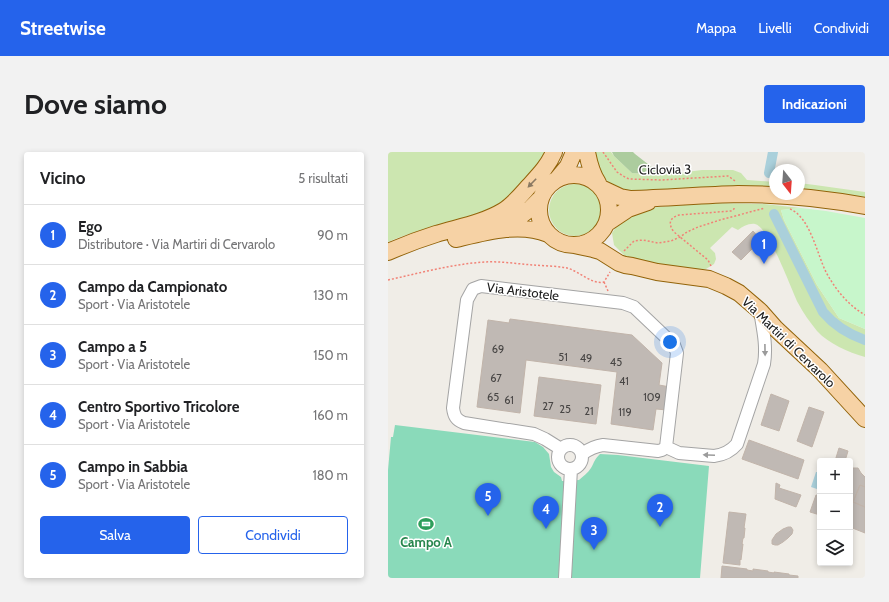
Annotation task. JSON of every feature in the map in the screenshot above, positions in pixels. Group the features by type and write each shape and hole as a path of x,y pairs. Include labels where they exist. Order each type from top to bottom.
{"main road":[{"path":"388,253 400,246 481,221 504,210 542,173 554,152"},
{"path":"493,230 517,219 531,208 541,198 548,186 558,178 568,166 574,152"},
{"path":"388,253 493,230 518,228 538,230 563,243 574,245 589,242 601,233 606,225 610,212 606,194 595,178 587,152"},
{"path":"558,178 570,174 588,177 600,186 620,197 631,199 723,195 796,196 865,206"},
{"path":"541,198 539,206 540,221 548,234"},
{"path":"606,225 628,209 657,198"},
{"name":"Via Martiri di Cervarolo","path":"606,225 612,249 632,266"},
{"name":"Via Martiri di Cervarolo","path":"574,245 593,249 625,265 657,272 709,279 739,293 760,311 775,328 820,370 865,419"}],"street":[{"name":"Via Aristotele","path":"561,449 534,434 464,423 455,418 453,408 467,300 473,290 481,286 623,303 634,307 674,345 677,353 666,447"},
{"path":"582,454 590,449 603,445 658,451 666,447 678,453 714,456 729,452 733,449 737,444 764,364 766,353 765,338 760,311"},
{"path":"567,445 575,446 581,450 582,454 583,457 580,464 574,469 563,467 559,461 559,453 561,449 567,445"},
{"path":"565,578 571,469"}],"path":[{"name":"Ciclovia 3","path":"603,152 617,172 629,179 661,180 728,176 734,180 735,183"},
{"path":"709,279 712,270 708,260 671,228 671,220 679,215 731,211 734,209 734,206"},
{"path":"624,251 634,241 643,240 658,243 671,241 698,227 771,206"},
{"path":"788,209 793,210 809,229 827,274 836,287 856,310 865,315"},
{"path":"388,280 455,265 487,262 568,268 594,282 599,283 604,282 612,268"}],"green space":[{"path":"388,152 545,152 533,169 509,196 491,209 468,218 414,232 388,242"},
{"path":"593,152 611,152 632,173 662,175 702,170 733,170 741,173 747,180 769,182 769,188 637,193 621,190 610,184 602,175"},
{"path":"612,152 633,152 662,175 632,173 614,156"},
{"path":"575,184 589,188 597,196 601,210 597,224 589,232 575,236 561,232 553,224 549,210 553,196 561,188"},
{"path":"805,184 865,192 865,197 805,191"},
{"path":"709,203 764,204 801,208 781,210 784,220 817,285 839,318 865,329 865,357 839,347 827,340 817,331 804,314 798,303 779,259 767,236 761,228 755,224 748,225 738,230 732,227 710,248 715,253 716,259 714,264 706,269 696,270 641,263 626,257 614,245 612,233 618,224 630,214 647,208"},
{"path":"801,208 865,218 865,329 839,318 817,285 784,220 781,210"},
{"path":"395,425 535,442 543,447 549,454 551,467 554,472 561,477 562,481 579,480 590,470 600,454 709,466 700,578 388,578 388,470 391,437 393,437"}],"water":[{"path":"817,472 817,489 811,487"}],"building":[{"path":"753,231 761,240 741,260 732,252"},
{"path":"510,319 632,335 662,363 659,385 670,387 667,410 656,409 653,430 611,424 617,372 526,360 520,413 477,407 488,320 509,323"},
{"path":"539,377 601,385 596,424 534,416"},
{"path":"771,394 789,401 779,431 761,425"},
{"path":"809,407 824,412 812,447 797,441"},
{"path":"749,440 804,460 798,479 742,459"},
{"path":"839,448 848,451 846,458 836,458"},
{"path":"853,468 858,468 865,477 865,487 860,485 853,502"},
{"path":"776,483 780,485 779,488 801,495 796,507 775,499"},
{"path":"860,485 865,487 865,507 853,502"},
{"path":"816,495 817,495 817,514 810,512"},
{"path":"853,502 865,507 865,533 853,528"},
{"path":"729,512 746,514 740,565 723,563"},
{"path":"788,527 791,527 793,530 792,534 778,545 772,544 772,540 776,534"},
{"path":"722,566 753,571 753,569 789,574 798,576 798,578 721,578"}],"waterway":[{"path":"771,164 773,152"},
{"path":"774,214 823,312 842,329 865,340"}],"place":[{"name":"Ego","path":"764,264"},
{"name":"Campo in Sabbia","path":"488,516"},
{"name":"Campo A","path":"426,524"},
{"name":"Campo da Campionato","path":"660,527"},
{"name":"Centro Sportivo Tricolore","path":"546,529"},
{"name":"Campo a 5","path":"594,550"}]}
